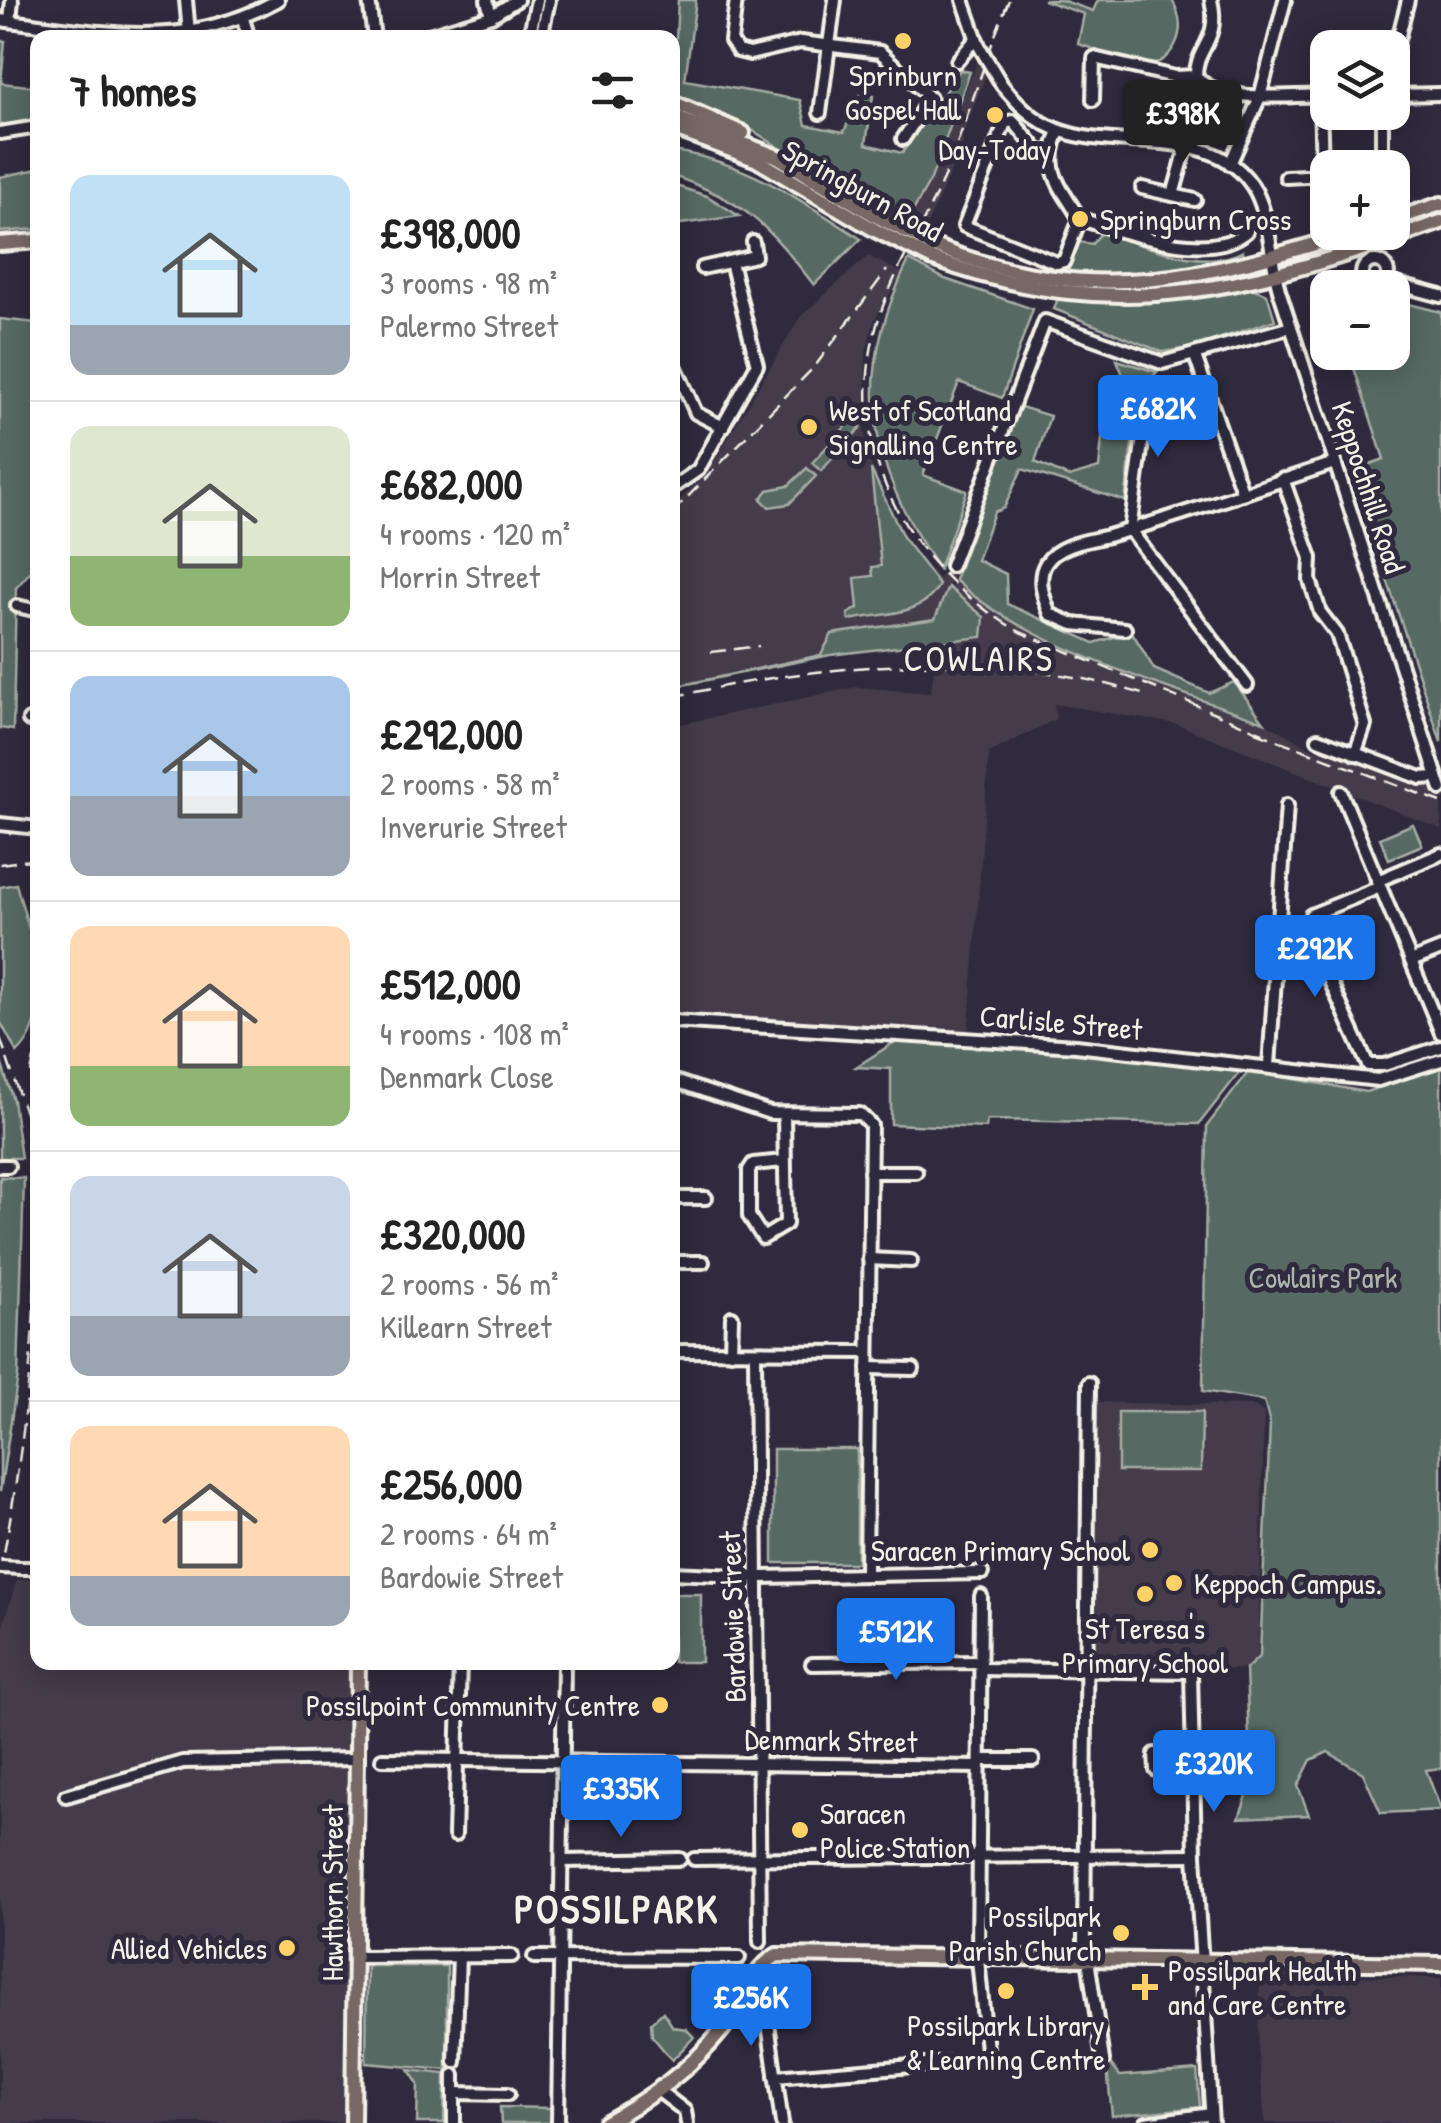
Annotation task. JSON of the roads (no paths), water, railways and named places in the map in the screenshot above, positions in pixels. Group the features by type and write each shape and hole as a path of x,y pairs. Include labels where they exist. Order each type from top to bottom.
{"main road":[{"path":"680,105 720,119 778,157"},
{"name":"Springburn Road","path":"680,119 778,157 879,225"},
{"name":"Springburn Road","path":"680,131 757,160 936,254 1038,285 1061,288 1164,295 1274,273 1441,222"},
{"path":"680,138 711,141"},
{"path":"1410,214 1441,204"},
{"path":"0,244 30,242"},
{"name":"Springburn Road","path":"1061,288 1184,278 1310,246"},
{"name":"Hawthorn Street","path":"353,2123 358,1670"},
{"path":"605,2123 659,2091 725,2026 764,1963 778,1955 1441,1964"}],"street":[{"path":"12,0 5,20 88,30"},
{"path":"186,0 190,30"},
{"path":"201,30 242,19 278,0"},
{"path":"370,0 373,30"},
{"path":"487,0 491,16"},
{"path":"445,30 491,16 518,0"},
{"path":"736,0 731,41 738,51 750,54 802,42 880,52 930,98 903,140"},
{"path":"820,113 835,0"},
{"path":"963,0 977,43 1002,86 1035,119 1059,130 1187,146 1230,164 1260,97 1282,1"},
{"path":"1196,76 1196,68 1213,35 1210,0"},
{"path":"1400,30 1408,0"},
{"path":"533,30 543,1"},
{"path":"541,30 543,1"},
{"path":"242,19 246,30"},
{"path":"957,61 977,43"},
{"path":"1092,100 1094,58 1181,78 1196,76 1208,86 1260,97 1310,95"},
{"path":"1410,94 1441,94"},
{"path":"1050,152 1038,150 1013,121 1005,123 964,217 964,226 1038,257 1064,261 1080,219"},
{"path":"0,133 30,129"},
{"path":"1059,130 1050,152 1051,171 1080,219 1205,247 1236,241 1247,231"},
{"path":"1174,195 1187,146"},
{"name":"Keppochhill Road","path":"1230,164 1255,190 1264,215 1274,273 1441,789"},
{"path":"1286,177 1310,176"},
{"path":"1142,188 1195,200"},
{"path":"702,268 755,256 753,242"},
{"path":"680,482 698,470 757,365 732,262"},
{"path":"1410,288 1441,296"},
{"path":"951,566 1045,320 1162,363 1291,327"},
{"path":"1194,356 1243,494"},
{"path":"680,378 696,413 724,427"},
{"path":"1150,385 1130,530 1246,685"},
{"path":"1125,629 1073,624 1050,614 1040,590 1044,565 1056,552 1335,463"},
{"path":"1283,479 1311,558 1310,580 1320,612 1337,634 1365,725 1355,754"},
{"path":"17,606 30,608"},
{"path":"1320,740 1421,778 1437,777"},
{"path":"1341,792 1441,1033"},
{"path":"1269,1066 1287,805"},
{"path":"0,824 30,827"},
{"path":"1441,854 1306,920 1368,1065 1384,1066 1441,1047"},
{"path":"1412,961 1441,949"},
{"name":"Carlisle Street","path":"680,1021 1076,1046 1378,1080 1441,1060"},
{"path":"680,1083 749,1109 784,1114 860,1114 871,1125 866,1573"},
{"path":"784,1114 786,1224 763,1238 749,1216 749,1170 753,1164 784,1162"},
{"path":"870,1172 916,1172"},
{"path":"680,1198 706,1198"},
{"path":"869,1259 911,1260"},
{"path":"680,1262 703,1262"},
{"path":"731,1352 732,1317"},
{"path":"680,1351 868,1352"},
{"name":"Bardowie Street","path":"754,1352 754,1552 760,1577 760,1942"},
{"path":"868,1368 912,1369"},
{"path":"1084,1941 1089,1383"},
{"path":"0,1567 30,1568"},
{"path":"680,1573 760,1577 982,1573"},
{"path":"774,2077 988,2060 978,1959 981,1596"},
{"path":"812,1664 1191,1672 1194,1854 1212,2119 1146,2123"},
{"path":"455,1835 460,1670"},
{"path":"558,2123 564,1670"},
{"path":"1155,1754 1156,1770 1193,1771"},
{"path":"66,1796 183,1762 358,1759"},
{"name":"Denmark Street","path":"382,1759 760,1764 1033,1760"},
{"path":"694,1859 1194,1854"},
{"path":"563,1861 680,1859"},
{"path":"454,2062 459,1956"},
{"path":"357,1957 512,1956"},
{"path":"534,1957 738,1958"},
{"path":"1088,1959 1103,2060"},
{"path":"767,2016 782,2123"},
{"path":"454,2075 454,2123"},
{"path":"659,2091 684,2111 687,2123"},
{"path":"454,2094 508,2094"}],"railway":[{"path":"1009,0 946,172 879,318 869,366 868,413 876,458 892,500 915,539 945,575 980,606 1020,632 1270,736"},
{"path":"680,505 816,365 887,270"},
{"path":"711,652 759,646"},
{"path":"680,695 789,676 908,665 1026,670 1085,679 1142,694"},
{"path":"1256,732 1441,802"},
{"path":"0,864 30,860"},
{"path":"0,1037 25,1113"},
{"path":"0,1575 19,1462 30,1362"}],"place":[{"name":"Sprinburn Gospel Hall","path":"903,41"},
{"name":"Day-Today","path":"995,115"},
{"name":"Springburn Cross","path":"1080,219"},
{"name":"West of Scotland Signalling Centre","path":"809,427"},
{"name":"Saracen Primary School","path":"1150,1550"},
{"name":"Keppoch Campus.","path":"1174,1583"},
{"name":"St Teresa's Primary School","path":"1145,1594"},
{"name":"Possilpoint Community Centre","path":"660,1705"},
{"name":"Saracen Police Station","path":"800,1830"},
{"name":"Possilpark Parish Church","path":"1121,1933"},
{"name":"Allied Vehicles","path":"287,1948"},
{"name":"Possilpark Health and Care Centre","path":"1145,1987"},
{"name":"Possilpark Library & Learning Centre","path":"1006,1991"}],"district":[{"name":"COWLAIRS","path":"979,658"},
{"name":"POSSILPARK","path":"617,1908"}],"park label":[{"name":"Cowlairs Park","path":"1323,1277"}]}
